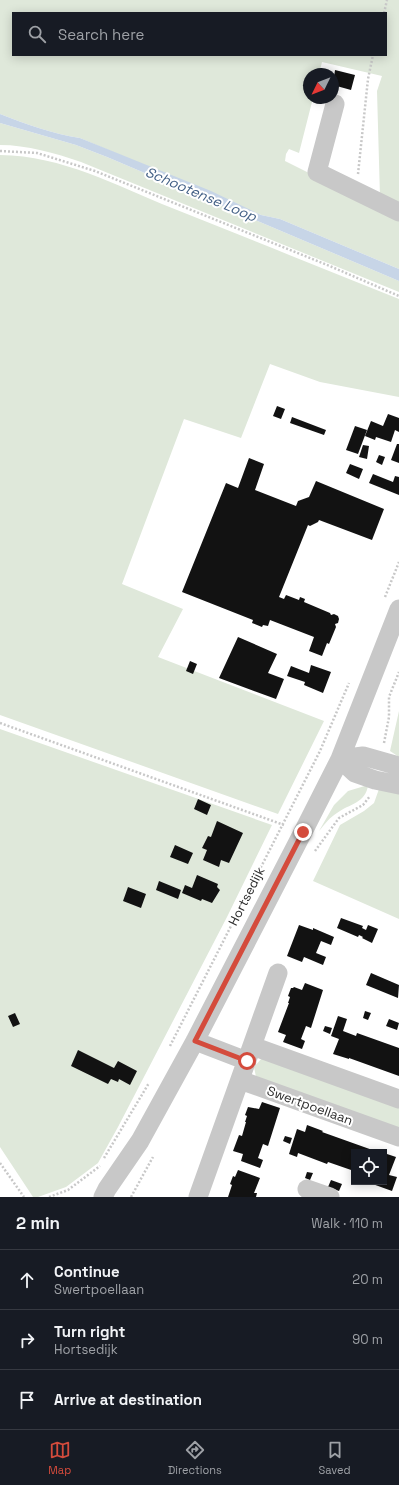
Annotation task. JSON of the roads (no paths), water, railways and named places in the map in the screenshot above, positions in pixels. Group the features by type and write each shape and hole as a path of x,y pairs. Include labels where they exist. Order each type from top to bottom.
{"street":[{"path":"335,104 317,172 399,212"},
{"name":"Hortsedijk","path":"102,1194 140,1141 195,1041 340,759 391,604"},
{"path":"340,759 363,756 390,764"},
{"path":"340,759 355,773 375,780 399,785"},
{"path":"198,1197 278,973"},
{"path":"195,1041 250,1054 399,1099"},
{"name":"Swertpoellaan","path":"240,1080 399,1137"},
{"path":"308,1189 330,1197"}],"water":[{"name":"Schootense Loop","path":"0,114 50,131 80,138 211,191 261,215 280,219 399,269 399,281 107,157 76,145 0,123"}]}
